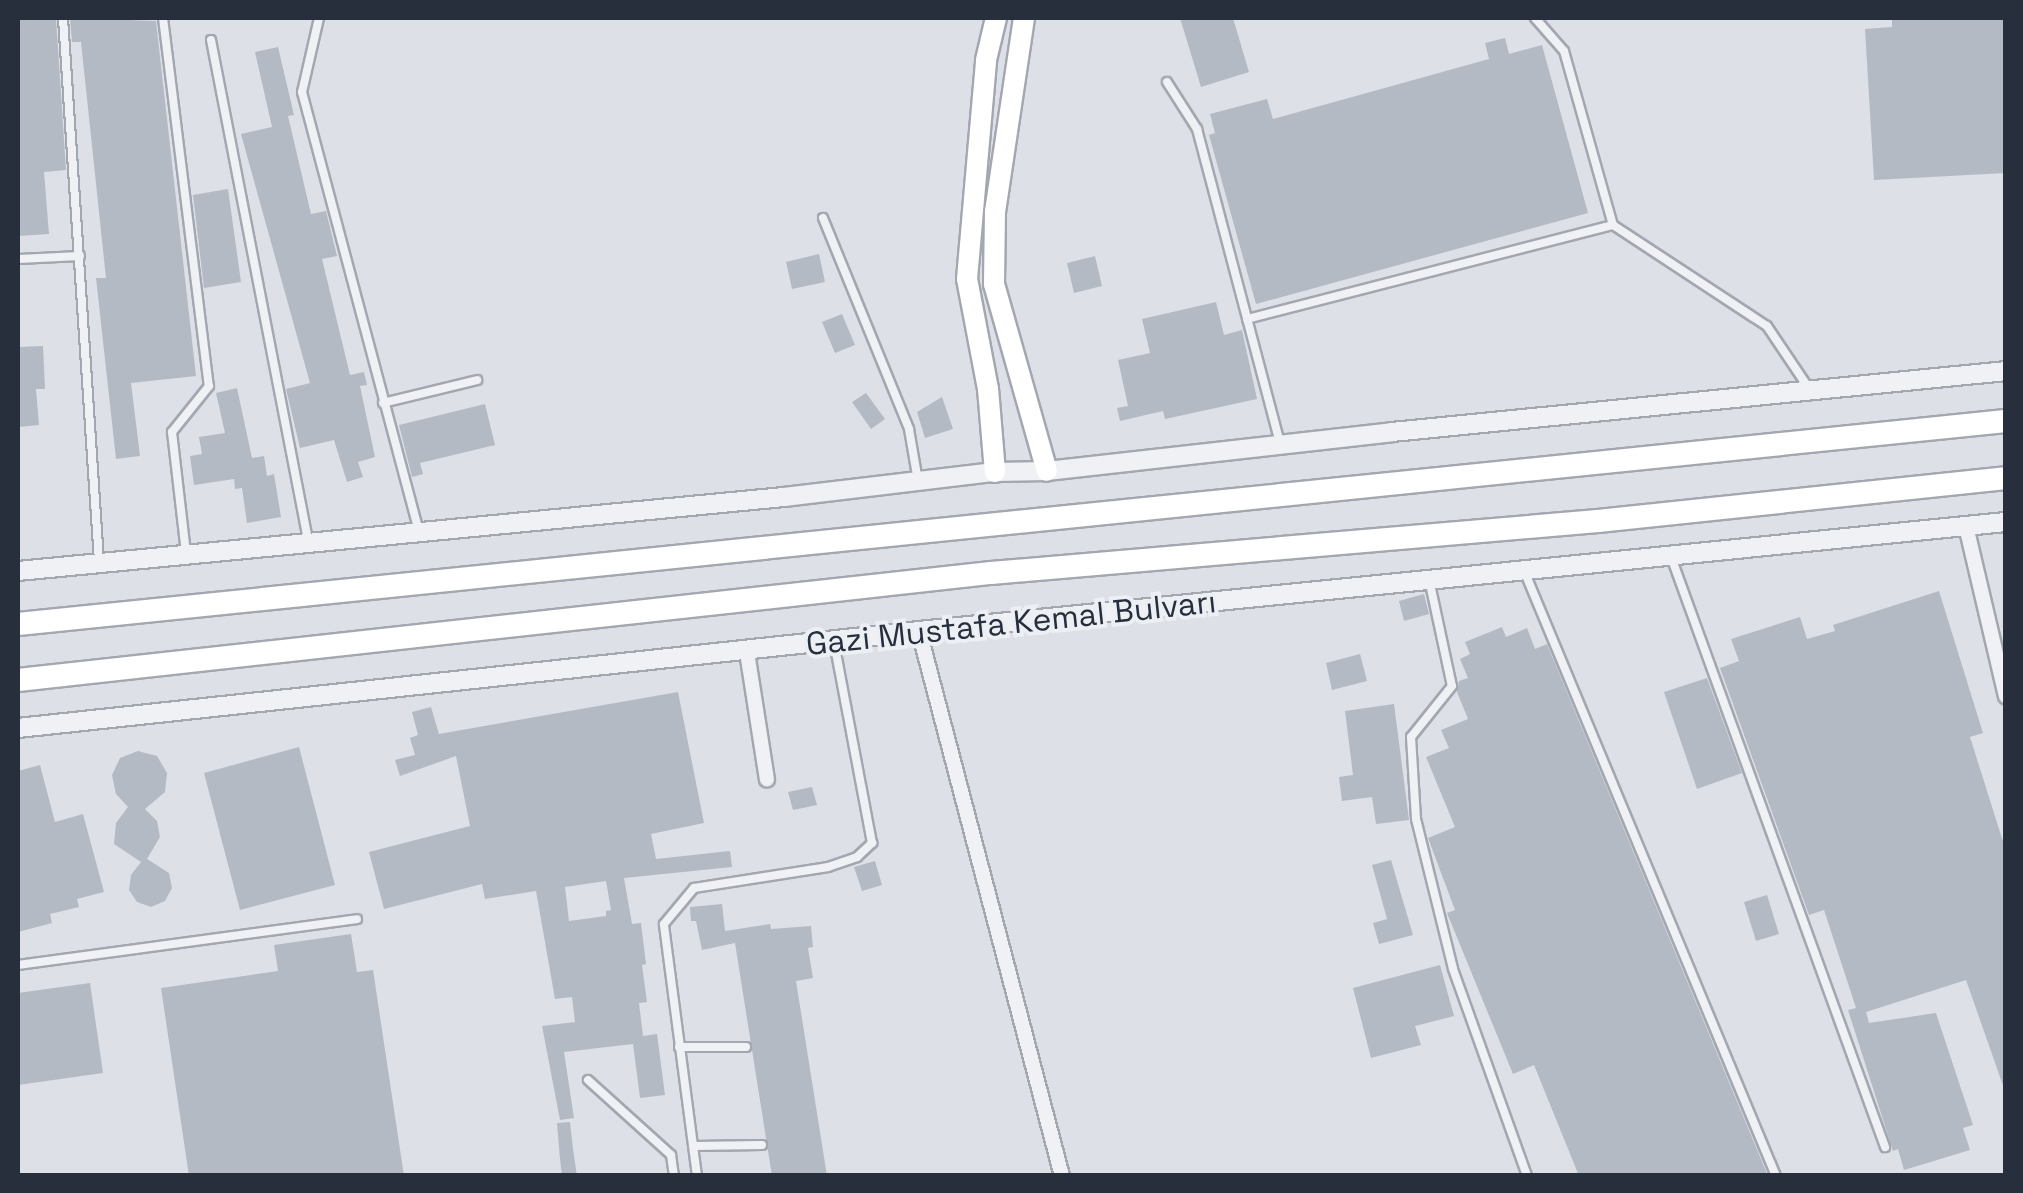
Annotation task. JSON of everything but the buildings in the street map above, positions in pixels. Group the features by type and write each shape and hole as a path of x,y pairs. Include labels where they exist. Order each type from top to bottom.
{"highway":[{"path":"18,624 2006,420"},
{"name":"Gazi Mustafa Kemal Bulvarı","path":"18,680 991,573 1598,521 2006,478"}],"main road":[{"path":"995,472 988,389 967,279 986,60 996,18"},
{"path":"1024,18 995,212 994,284 1047,472"}],"street":[{"path":"18,571 918,483 995,472 1047,472 1280,444 2006,371"},
{"name":"Gazi Mustafa Kemal Bulvarı","path":"18,728 747,652 920,630 2006,522"},
{"path":"1966,526 2006,696"},
{"path":"920,630 1062,1176"},
{"path":"747,652 766,779"}],"lane":[{"path":"63,18 99,562"},
{"path":"163,18 209,386 172,432 186,553"},
{"path":"319,18 302,92 419,531"},
{"path":"1534,18 1564,52 1613,225 1767,326 1810,390"},
{"path":"211,40 308,544"},
{"path":"1167,82 1197,129 1280,444"},
{"path":"823,218 909,429 918,483"},
{"path":"1247,319 1613,225"},
{"path":"18,259 80,256"},
{"path":"383,403 477,380"},
{"path":"1670,554 1884,1147"},
{"path":"1523,568 1776,1176"},
{"path":"1429,579 1452,686 1412,737 1416,818 1453,969 1527,1176"},
{"path":"697,1176 664,924 694,888 828,867 858,857 872,843 834,642"},
{"path":"18,965 357,918"},
{"path":"679,1047 746,1047"},
{"path":"588,1080 671,1155 674,1176"},
{"path":"694,1146 762,1144"}]}
